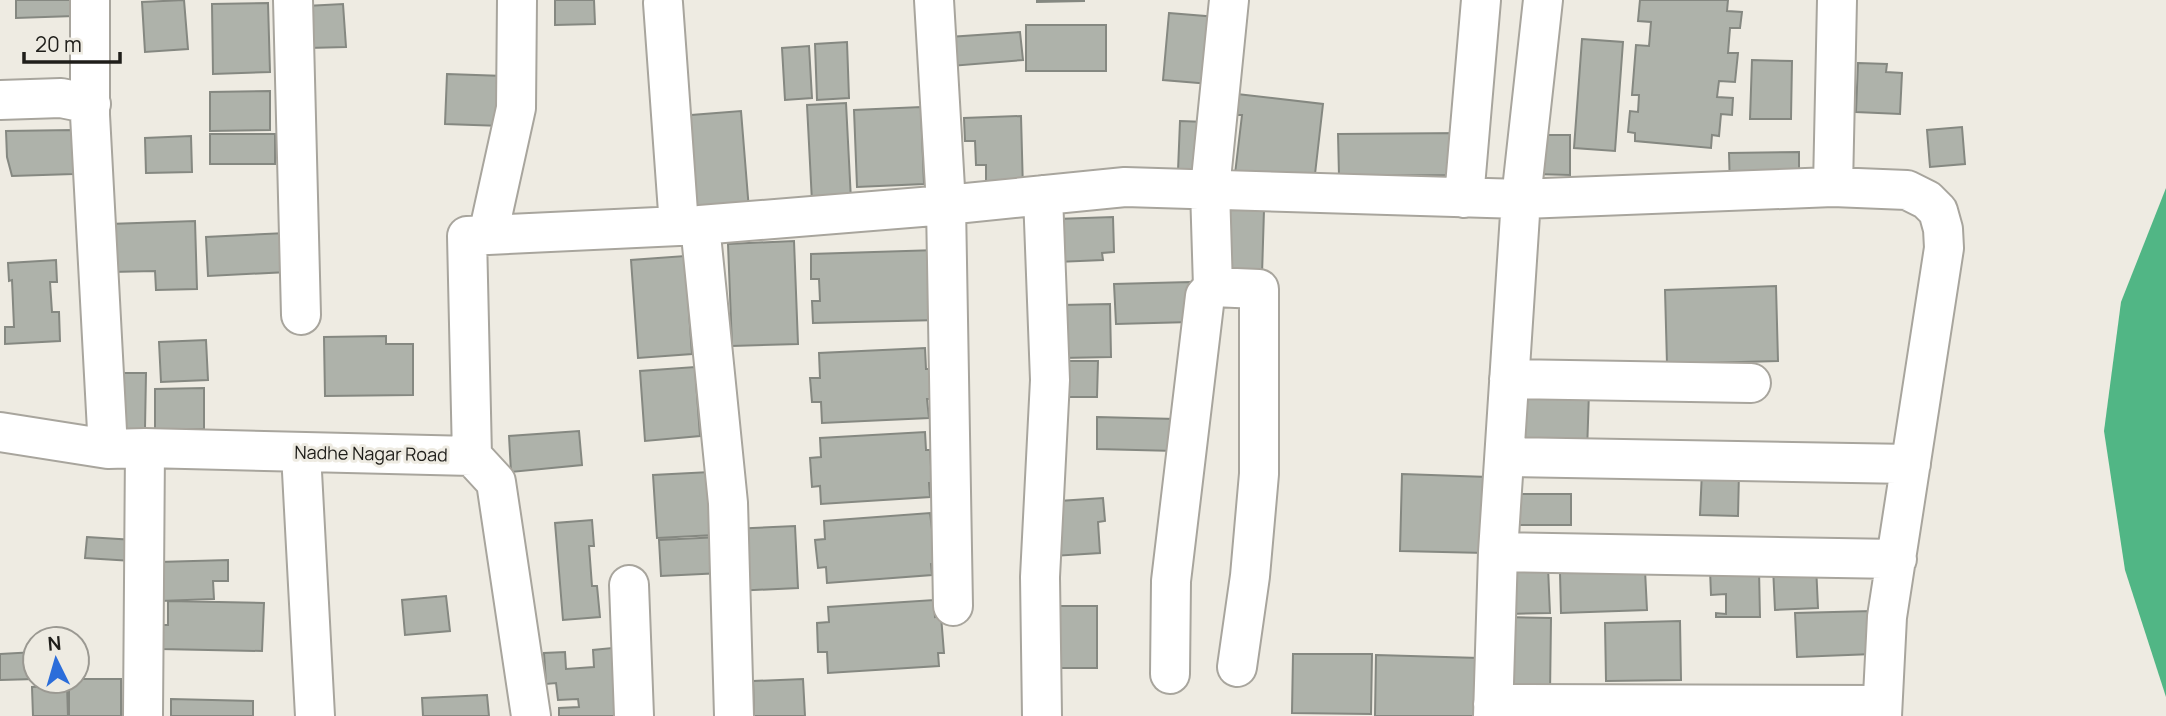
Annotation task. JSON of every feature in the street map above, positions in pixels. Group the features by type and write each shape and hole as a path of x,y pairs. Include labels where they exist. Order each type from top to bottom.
{"street":[{"path":"90,0 91,104 127,449 143,716"},
{"path":"293,0 301,316"},
{"path":"488,235 516,108 517,0"},
{"path":"933,0 946,205 953,606"},
{"path":"1170,674 1171,581 1205,296 1213,286 1210,189 1229,0"},
{"path":"1464,198 1481,0"},
{"path":"472,456 467,236 690,226 1125,187 1521,199 1833,187 1907,190 1927,200 1938,211 1944,248 1887,617 1882,711 1493,710 1498,552 1521,199 1544,0"},
{"path":"1833,187 1837,0"},
{"path":"663,3 728,503 734,716"},
{"path":"0,100 61,98 91,104"},
{"path":"1042,716 1040,577 1050,380 1043,195"},
{"path":"1213,286 1259,289 1259,474 1250,576 1237,667"},
{"path":"1509,379 1751,383"},
{"name":"Nadhe Nagar Road","path":"0,432 127,449 472,456 496,482 531,716"},
{"path":"302,453 315,716"},
{"path":"1504,457 1911,464"},
{"path":"1498,552 1897,559"},
{"path":"629,585 634,716"}],"shaded area":[{"path":"2166,188 2166,697 2125,570 2104,431 2121,302"}],"building":[{"path":"16,0 74,0 74,16 16,18"},
{"path":"184,0 188,49 145,52 142,2"},
{"path":"555,0 594,0 595,24 555,25"},
{"path":"1084,0 1084,1 1037,2"},
{"path":"1640,0 1728,0 1727,11 1742,12 1740,28 1730,28 1728,53 1738,53 1735,82 1719,81 1717,97 1733,98 1732,115 1721,114 1719,136 1712,135 1711,148 1635,141 1635,133 1628,132 1630,111 1638,112 1639,95 1632,95 1636,45 1649,46 1651,22 1638,21"},
{"path":"268,3 270,72 213,74 212,4"},
{"path":"343,4 346,47 308,48 306,6"},
{"path":"1169,13 1217,17 1210,84 1163,80"},
{"path":"1026,25 1106,25 1106,71 1026,71"},
{"path":"1020,32 1023,60 951,66 949,37"},
{"path":"1582,39 1623,42 1615,151 1574,148"},
{"path":"847,42 849,98 817,100 815,44"},
{"path":"809,46 812,98 785,100 782,48"},
{"path":"1752,60 1792,61 1791,119 1750,119"},
{"path":"1858,63 1887,64 1886,72 1902,73 1900,114 1856,112"},
{"path":"447,74 504,76 502,126 445,124"},
{"path":"270,91 270,130 210,131 210,92"},
{"path":"1237,94 1323,104 1314,183 1235,174 1242,115 1235,115"},
{"path":"846,103 851,200 812,202 807,105"},
{"path":"921,107 924,184 857,187 854,110"},
{"path":"741,111 749,210 687,215 679,116"},
{"path":"1021,116 1023,190 986,191 986,165 976,165 975,141 965,141 964,118"},
{"path":"1180,121 1206,122 1204,172 1178,171"},
{"path":"1962,127 1965,164 1930,167 1927,130"},
{"path":"73,130 73,174 12,176 7,157 6,131"},
{"path":"1463,133 1463,175 1339,176 1338,134"},
{"path":"210,134 275,134 275,164 210,164"},
{"path":"1535,135 1570,135 1570,175 1534,174"},
{"path":"191,136 192,172 146,173 145,138"},
{"path":"1799,152 1799,187 1730,188 1729,153"},
{"path":"1227,209 1264,210 1262,275 1225,273"},
{"path":"1113,217 1114,252 1102,253 1103,260 1057,262 1056,219"},
{"path":"195,221 197,289 156,290 155,271 111,272 109,224"},
{"path":"286,233 288,272 208,276 206,237"},
{"path":"794,241 798,344 732,346 728,244"},
{"path":"937,250 939,320 813,323 812,301 820,301 819,279 811,279 811,254"},
{"path":"685,256 692,354 638,358 631,260"},
{"path":"56,260 57,282 50,282 52,312 59,312 60,341 5,344 5,327 14,327 12,280 9,281 8,263"},
{"path":"1190,282 1191,322 1116,324 1114,284"},
{"path":"1776,286 1778,361 1667,364 1665,290"},
{"path":"1110,304 1111,357 1062,358 1061,305"},
{"path":"386,336 386,344 413,344 413,395 325,396 324,337"},
{"path":"206,340 208,380 161,382 159,342"},
{"path":"925,348 926,369 936,369 937,399 927,399 929,418 822,423 821,402 812,402 810,378 820,378 819,353"},
{"path":"1057,361 1098,361 1097,397 1056,397"},
{"path":"695,367 700,436 645,441 640,371"},
{"path":"113,373 146,373 145,429 113,429"},
{"path":"204,388 204,429 155,430 155,389"},
{"path":"1517,391 1589,392 1587,452 1515,451"},
{"path":"1097,417 1176,419 1175,451 1097,449"},
{"path":"579,431 582,465 511,472 509,436"},
{"path":"925,432 926,450 930,450 930,497 821,504 820,486 812,487 810,458 821,457 820,438"},
{"path":"1702,471 1739,472 1738,516 1700,515"},
{"path":"710,472 715,535 657,538 653,475"},
{"path":"1402,474 1488,477 1485,553 1400,551"},
{"path":"1512,494 1571,494 1571,525 1512,525"},
{"path":"1103,498 1105,521 1098,522 1100,553 1053,556 1059,501"},
{"path":"930,513 936,563 931,564 932,575 827,583 826,567 818,568 815,540 825,539 824,521"},
{"path":"592,520 594,546 589,546 592,586 597,586 600,617 563,620 555,523"},
{"path":"795,526 798,588 734,591 731,529"},
{"path":"87,537 134,540 132,561 85,558"},
{"path":"720,537 722,573 661,576 659,540"},
{"path":"228,560 228,581 213,581 214,599 160,601 159,562"},
{"path":"1816,565 1818,608 1775,610 1773,567"},
{"path":"1548,567 1550,613 1508,614 1507,569"},
{"path":"1645,570 1647,610 1561,613 1560,573"},
{"path":"1710,570 1759,570 1760,617 1716,617 1716,613 1726,614 1726,594 1711,595"},
{"path":"446,596 450,631 405,635 402,600"},
{"path":"934,600 935,617 941,616 944,653 938,653 939,666 828,673 827,652 818,652 817,623 829,622 828,607"},
{"path":"168,601 264,603 262,651 161,649 161,625 168,625"},
{"path":"1045,606 1097,606 1097,668 1056,668"},
{"path":"1872,611 1873,654 1797,657 1795,613"},
{"path":"1505,617 1551,618 1550,695 1503,694"},
{"path":"1680,621 1681,680 1606,681 1605,623"},
{"path":"612,648 618,716 559,716 559,708 579,707 578,699 558,700 556,683 546,684 544,653 565,652 566,669 594,667 593,650"},
{"path":"21,653 21,679 0,680 0,654"},
{"path":"1293,654 1372,654 1371,714 1292,713"},
{"path":"1376,655 1479,658 1477,716 1375,716"},
{"path":"91,679 121,679 121,716 69,716 69,695 91,695"},
{"path":"803,679 805,716 754,716 753,681"},
{"path":"32,695 67,695 68,716 33,716"},
{"path":"487,695 489,716 423,716 422,698"},
{"path":"171,699 253,701 253,716 171,716"}]}
